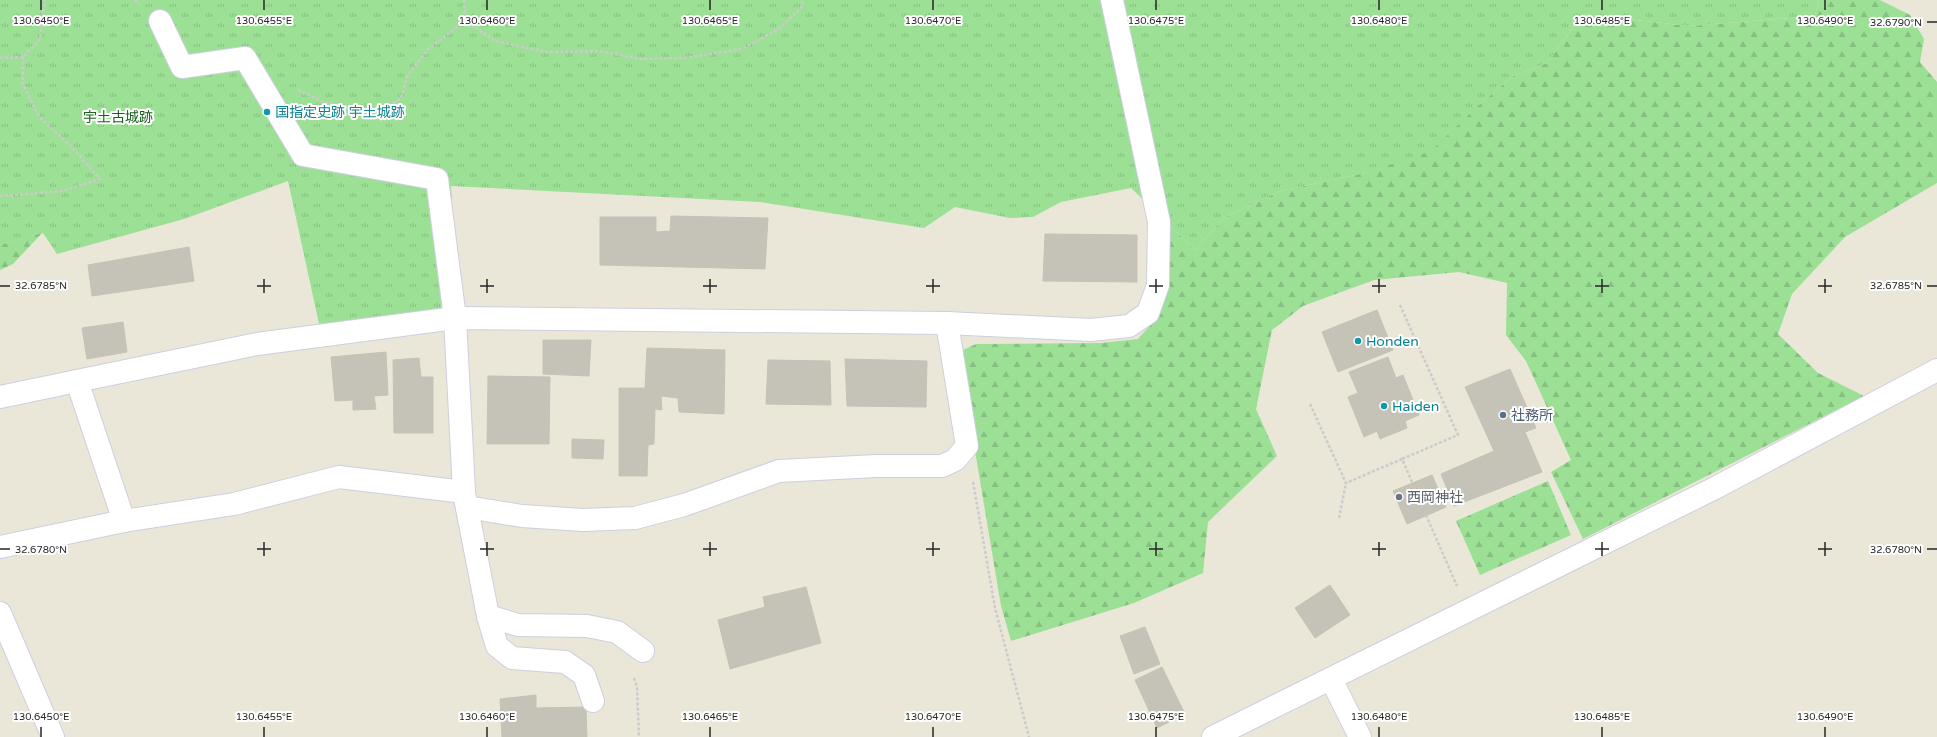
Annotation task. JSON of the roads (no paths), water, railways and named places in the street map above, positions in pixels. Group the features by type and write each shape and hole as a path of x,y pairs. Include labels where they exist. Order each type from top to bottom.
{"street":[{"path":"0,397 257,344 455,318 947,323 1091,330 1128,326 1148,313 1158,285 1159,222 1112,0"},
{"path":"160,22 182,67 245,58 303,155 437,179 455,318 465,499 488,616 496,646 512,658 565,662 584,675 593,701"},
{"path":"0,547 124,522 234,504 339,477 465,499 522,516 584,520 635,518 684,505 779,471 876,466 942,466 955,460 967,446 947,323"},
{"path":"1213,737 1717,487 1937,370"},
{"path":"77,381 124,522"},
{"path":"0,613 53,737"},
{"path":"488,616 518,625 587,626 617,632 643,651"},
{"path":"1331,679 1360,737"}],"place":[{"name":"国指定史跡 宇土城跡","path":"267,112"},
{"name":"Honden","path":"1358,341"},
{"name":"Haiden","path":"1384,406"},
{"name":"社務所","path":"1503,415"},
{"name":"西岡神社","path":"1399,497"}],"park label":[{"name":"宇土古城跡","path":"118,117"}]}
